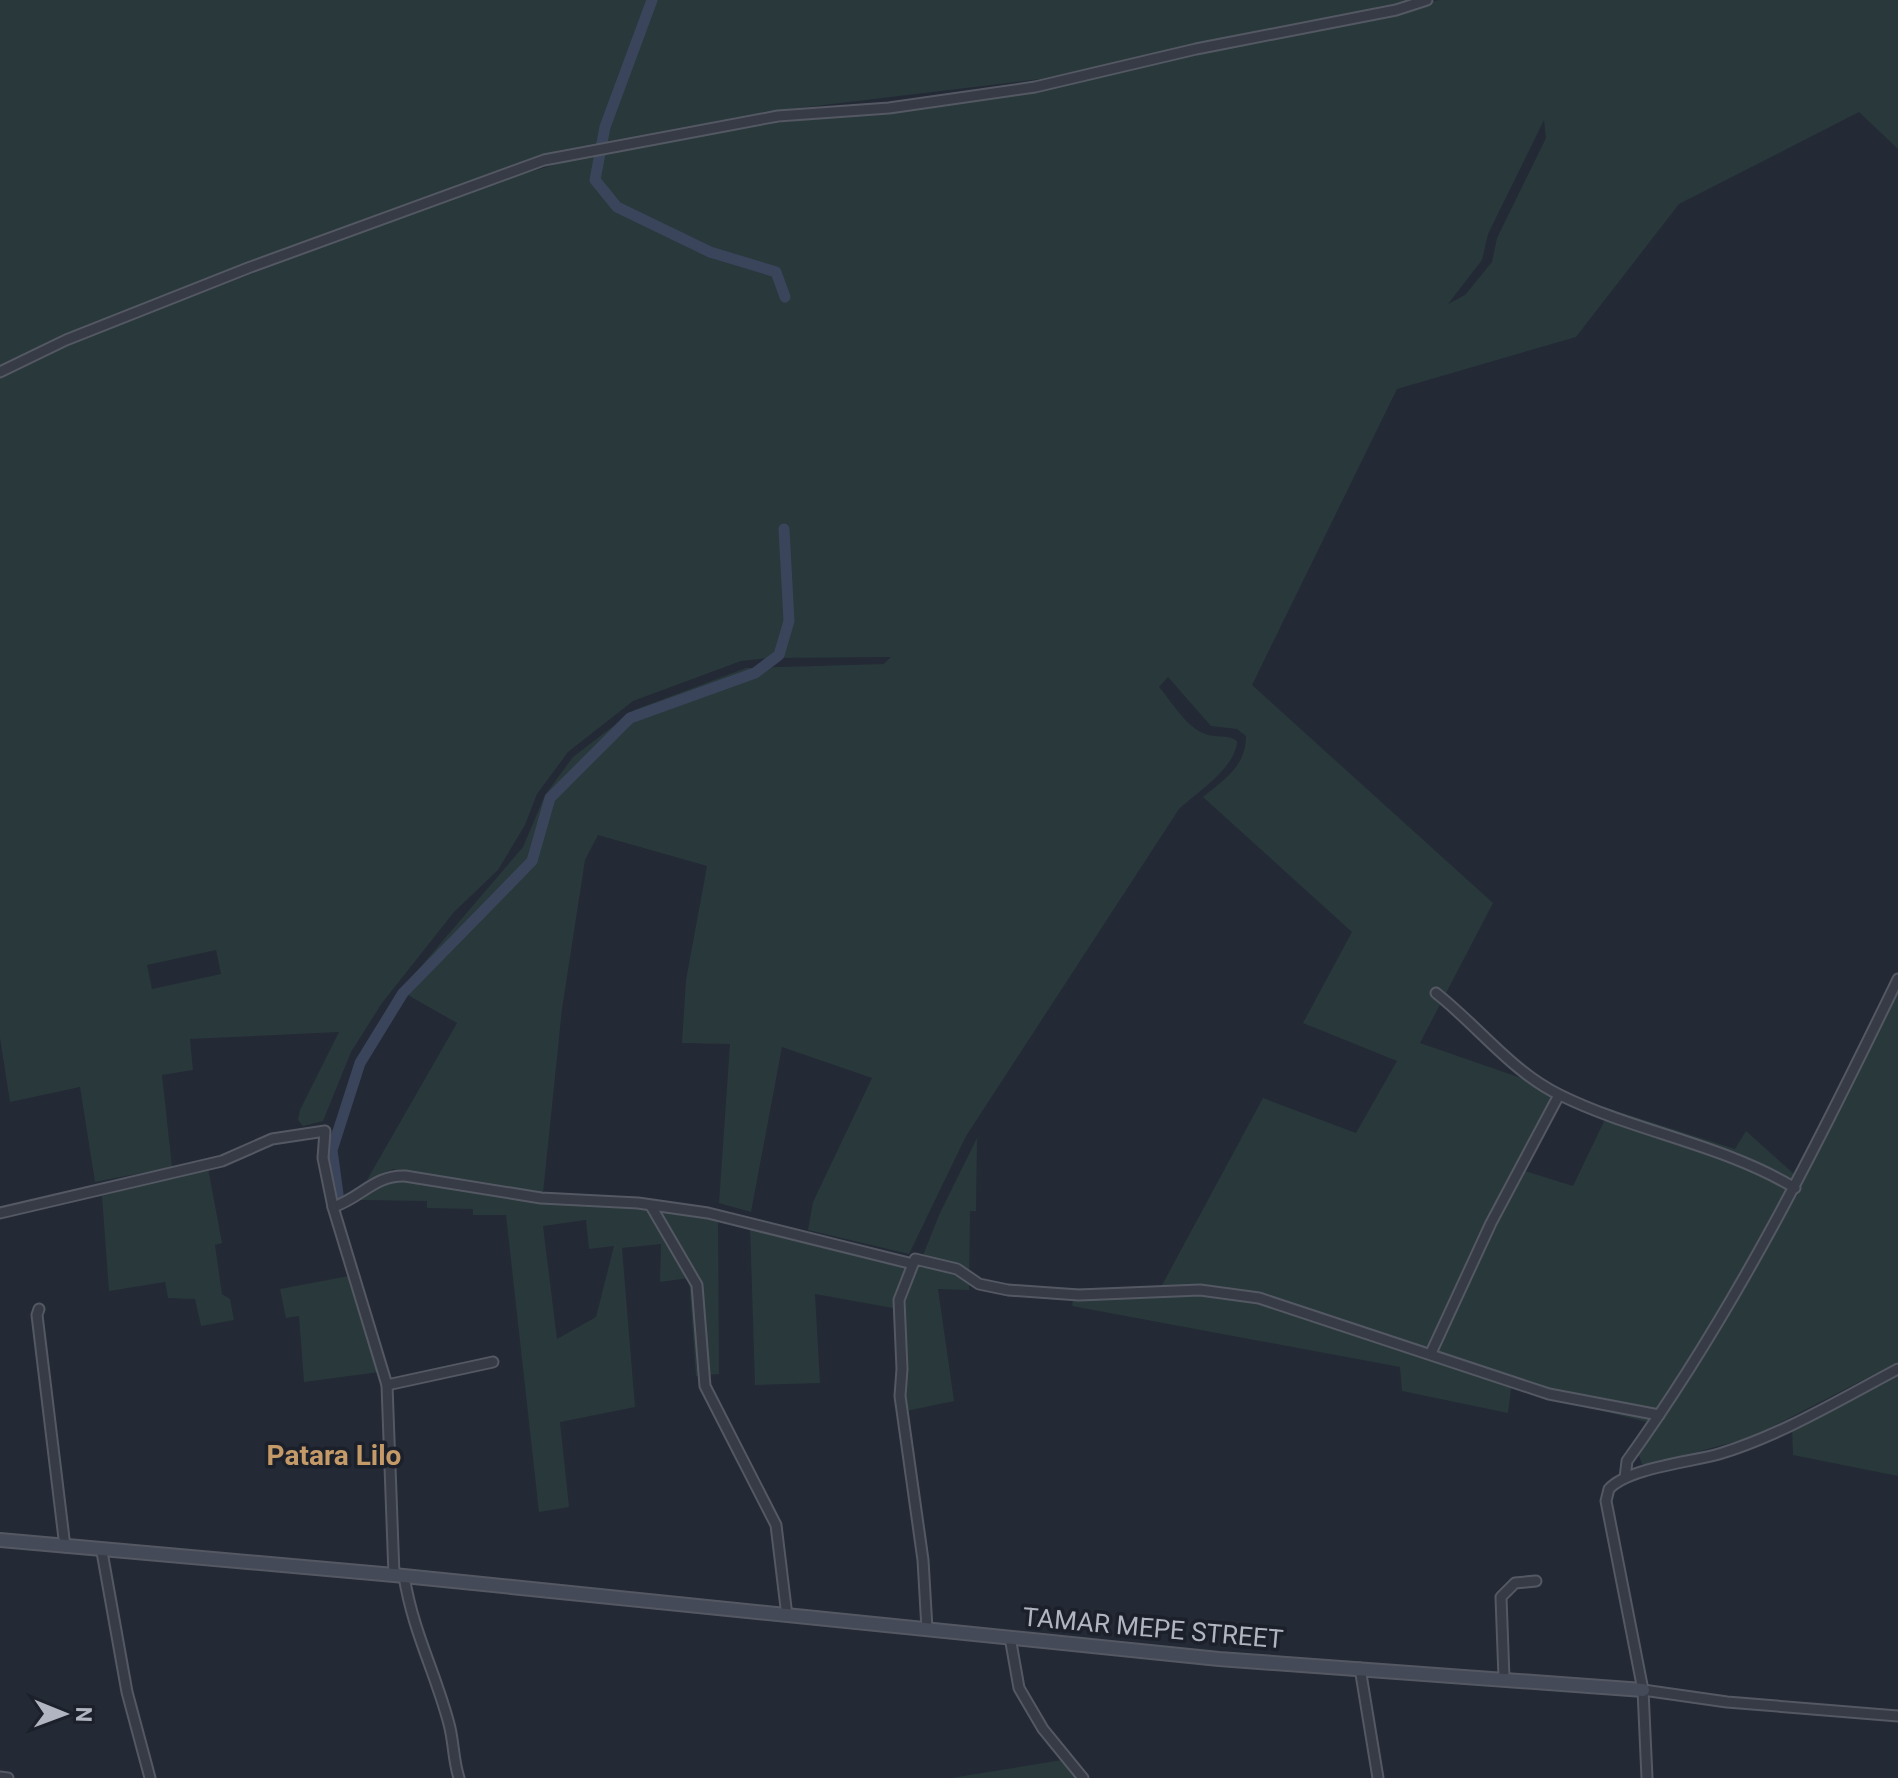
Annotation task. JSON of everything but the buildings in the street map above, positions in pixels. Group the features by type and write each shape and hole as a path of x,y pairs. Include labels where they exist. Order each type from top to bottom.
{"street":[{"path":"0,372 66,340 248,268 544,160 778,116 889,108 1035,87 1196,49 1396,10 1427,0"},
{"path":"1625,1478 1627,1461 1729,1309 1795,1188 1898,979"},
{"path":"1436,993 1491,1039 1511,1062 1559,1095 1712,1150 1795,1188"},
{"path":"1431,1353 1491,1223 1559,1095"},
{"path":"0,1213 222,1161 272,1139 325,1131 323,1158 333,1207 387,1385 399,1576 411,1620 450,1725 453,1761 459,1778"},
{"path":"333,1207 354,1200 374,1181 387,1176 541,1198 651,1206 753,1222 914,1262 957,1269 979,1284 1008,1290 1079,1295 1200,1290 1248,1296 1431,1353 1549,1394 1659,1415"},
{"path":"651,1206 697,1285 705,1386 776,1525 787,1616"},
{"path":"914,1262 899,1300 900,1396 923,1560 927,1629"},
{"path":"39,1309 37,1315 65,1547"},
{"path":"387,1385 493,1362"},
{"path":"1647,1778 1643,1690 1606,1501 1609,1489 1625,1478 1722,1453 1772,1432 1898,1369"},
{"name":"TAMAR MEPE STREET","path":"0,1540 102,1552 399,1576 1219,1659 1504,1678 1643,1690 1727,1702 1898,1716"},
{"path":"102,1552 127,1692 150,1778"},
{"path":"1504,1678 1501,1597 1515,1583 1536,1581"},
{"path":"1010,1637 1019,1688 1043,1729 1083,1778"},
{"path":"1360,1668 1378,1778"},
{"path":"0,1777 8,1778"}],"shaded area":[{"path":"0,0 1411,0 1040,79 766,112 561,150 429,197 67,336 0,368"},
{"path":"1439,0 1898,0 1898,149 1859,112 1679,204 1576,337 1397,389 1252,685 1493,903 1420,1043 1564,1093 1525,1171 1573,1186 1610,1109 1735,1149 1746,1131 1794,1174 1724,1305 1647,1422 1511,1388 1508,1413 1402,1391 1400,1367 1072,1306 1075,1288 1161,1287 1263,1098 1356,1133 1397,1061 1303,1023 1352,932 1203,797 1238,764 1246,736 1237,729 1211,726 1168,677 1159,687 1186,720 1205,734 1237,741 1235,751 1223,770 1179,809 966,1136 909,1254 808,1230 813,1202 872,1078 782,1047 751,1212 719,1203 730,1044 682,1043 686,980 707,866 598,835 585,860 562,1009 543,1193 393,1169 367,1180 457,1023 406,994 370,1051 336,1140 341,1196 335,1199 326,1152 356,1060 404,986 523,847 545,795 573,757 634,710 746,668 884,664 891,657 741,661 633,701 568,752 537,794 525,825 498,870 454,912 382,1003 351,1052 323,1121 303,1126 298,1120 300,1110 339,1032 190,1039 193,1070 162,1075 172,1167 95,1182 80,1087 10,1102 0,1038 0,378 64,345 492,183 585,156 782,122 898,112 1049,88","holes":["1544,120 1546,138 1497,238 1492,262 1465,295 1448,304 1482,260 1488,234","216,950 221,974 152,989 147,965"]},
{"path":"1898,987 1898,1362 1752,1437 1649,1465 1642,1464 1638,1453 1737,1301"},
{"path":"977,1138 976,1211 970,1211 969,1290 938,1289 954,1401 906,1411 905,1300 940,1213"},
{"path":"208,1168 222,1243 215,1245 222,1294 230,1299 234,1320 201,1326 195,1299 168,1298 165,1282 109,1291 102,1196"},
{"path":"406,1179 574,1206 639,1206 718,1218 719,1374 696,1376 689,1278 660,1282 661,1244 622,1248 635,1407 560,1422 569,1507 539,1512 506,1215 473,1215 473,1209 427,1208 427,1201 359,1200 385,1180","holes":["586,1220 589,1249 614,1246 596,1317 557,1339 543,1226"]},
{"path":"750,1226 906,1268 893,1308 815,1294 820,1383 755,1385"},
{"path":"349,1276 379,1372 304,1382 299,1316 286,1318 280,1289"},
{"path":"1898,1375 1898,1476 1793,1455 1792,1429"},
{"path":"1062,1760 1076,1778 951,1778"}],"waterway":[{"path":"652,0 605,127 595,180 617,207 710,252 776,272 785,297"},
{"path":"338,1194 332,1150 360,1063 403,993 532,861 550,798 630,718 755,673 779,655 789,621 784,529"}],"district":[{"name":"Patara Lilo","path":"334,1455"}]}
